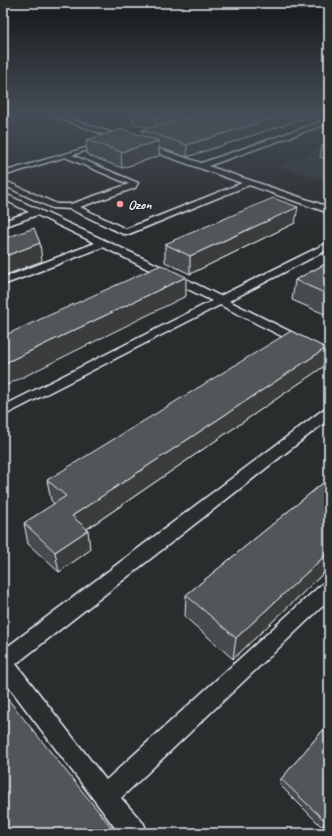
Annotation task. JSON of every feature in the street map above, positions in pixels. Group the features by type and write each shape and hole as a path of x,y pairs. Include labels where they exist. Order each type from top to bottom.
{"lane":[{"path":"3,174 75,152"},
{"path":"136,152 153,158"},
{"path":"161,152 329,210"},
{"path":"200,166 240,152"},
{"path":"65,155 134,183 132,186 72,207"},
{"path":"3,182 55,206 72,207 126,232 248,183"},
{"path":"220,182 235,188"},
{"path":"3,196 220,300 329,356"},
{"path":"3,224 37,212"},
{"path":"3,282 103,243"},
{"path":"3,412 329,245"},
{"path":"135,833 105,797 3,662 329,412"},
{"path":"105,797 329,588"}],"shaded area":[{"path":"311,152 329,152 329,182 276,166"}],"building":[{"path":"273,198 298,207 190,256 165,244"},
{"path":"34,228 40,243 3,257 3,239"},
{"path":"329,262 329,295 295,280"},
{"path":"161,265 186,277 3,364 3,336"},
{"path":"291,331 326,348 72,516 88,530 55,552 24,523 66,496 47,480"},
{"path":"329,478 329,552 236,638 186,595"},
{"path":"3,693 116,833 3,833"},
{"path":"329,723 329,816 325,821 281,779"}],"place":[{"name":"Ozon","path":"120,204"}]}
